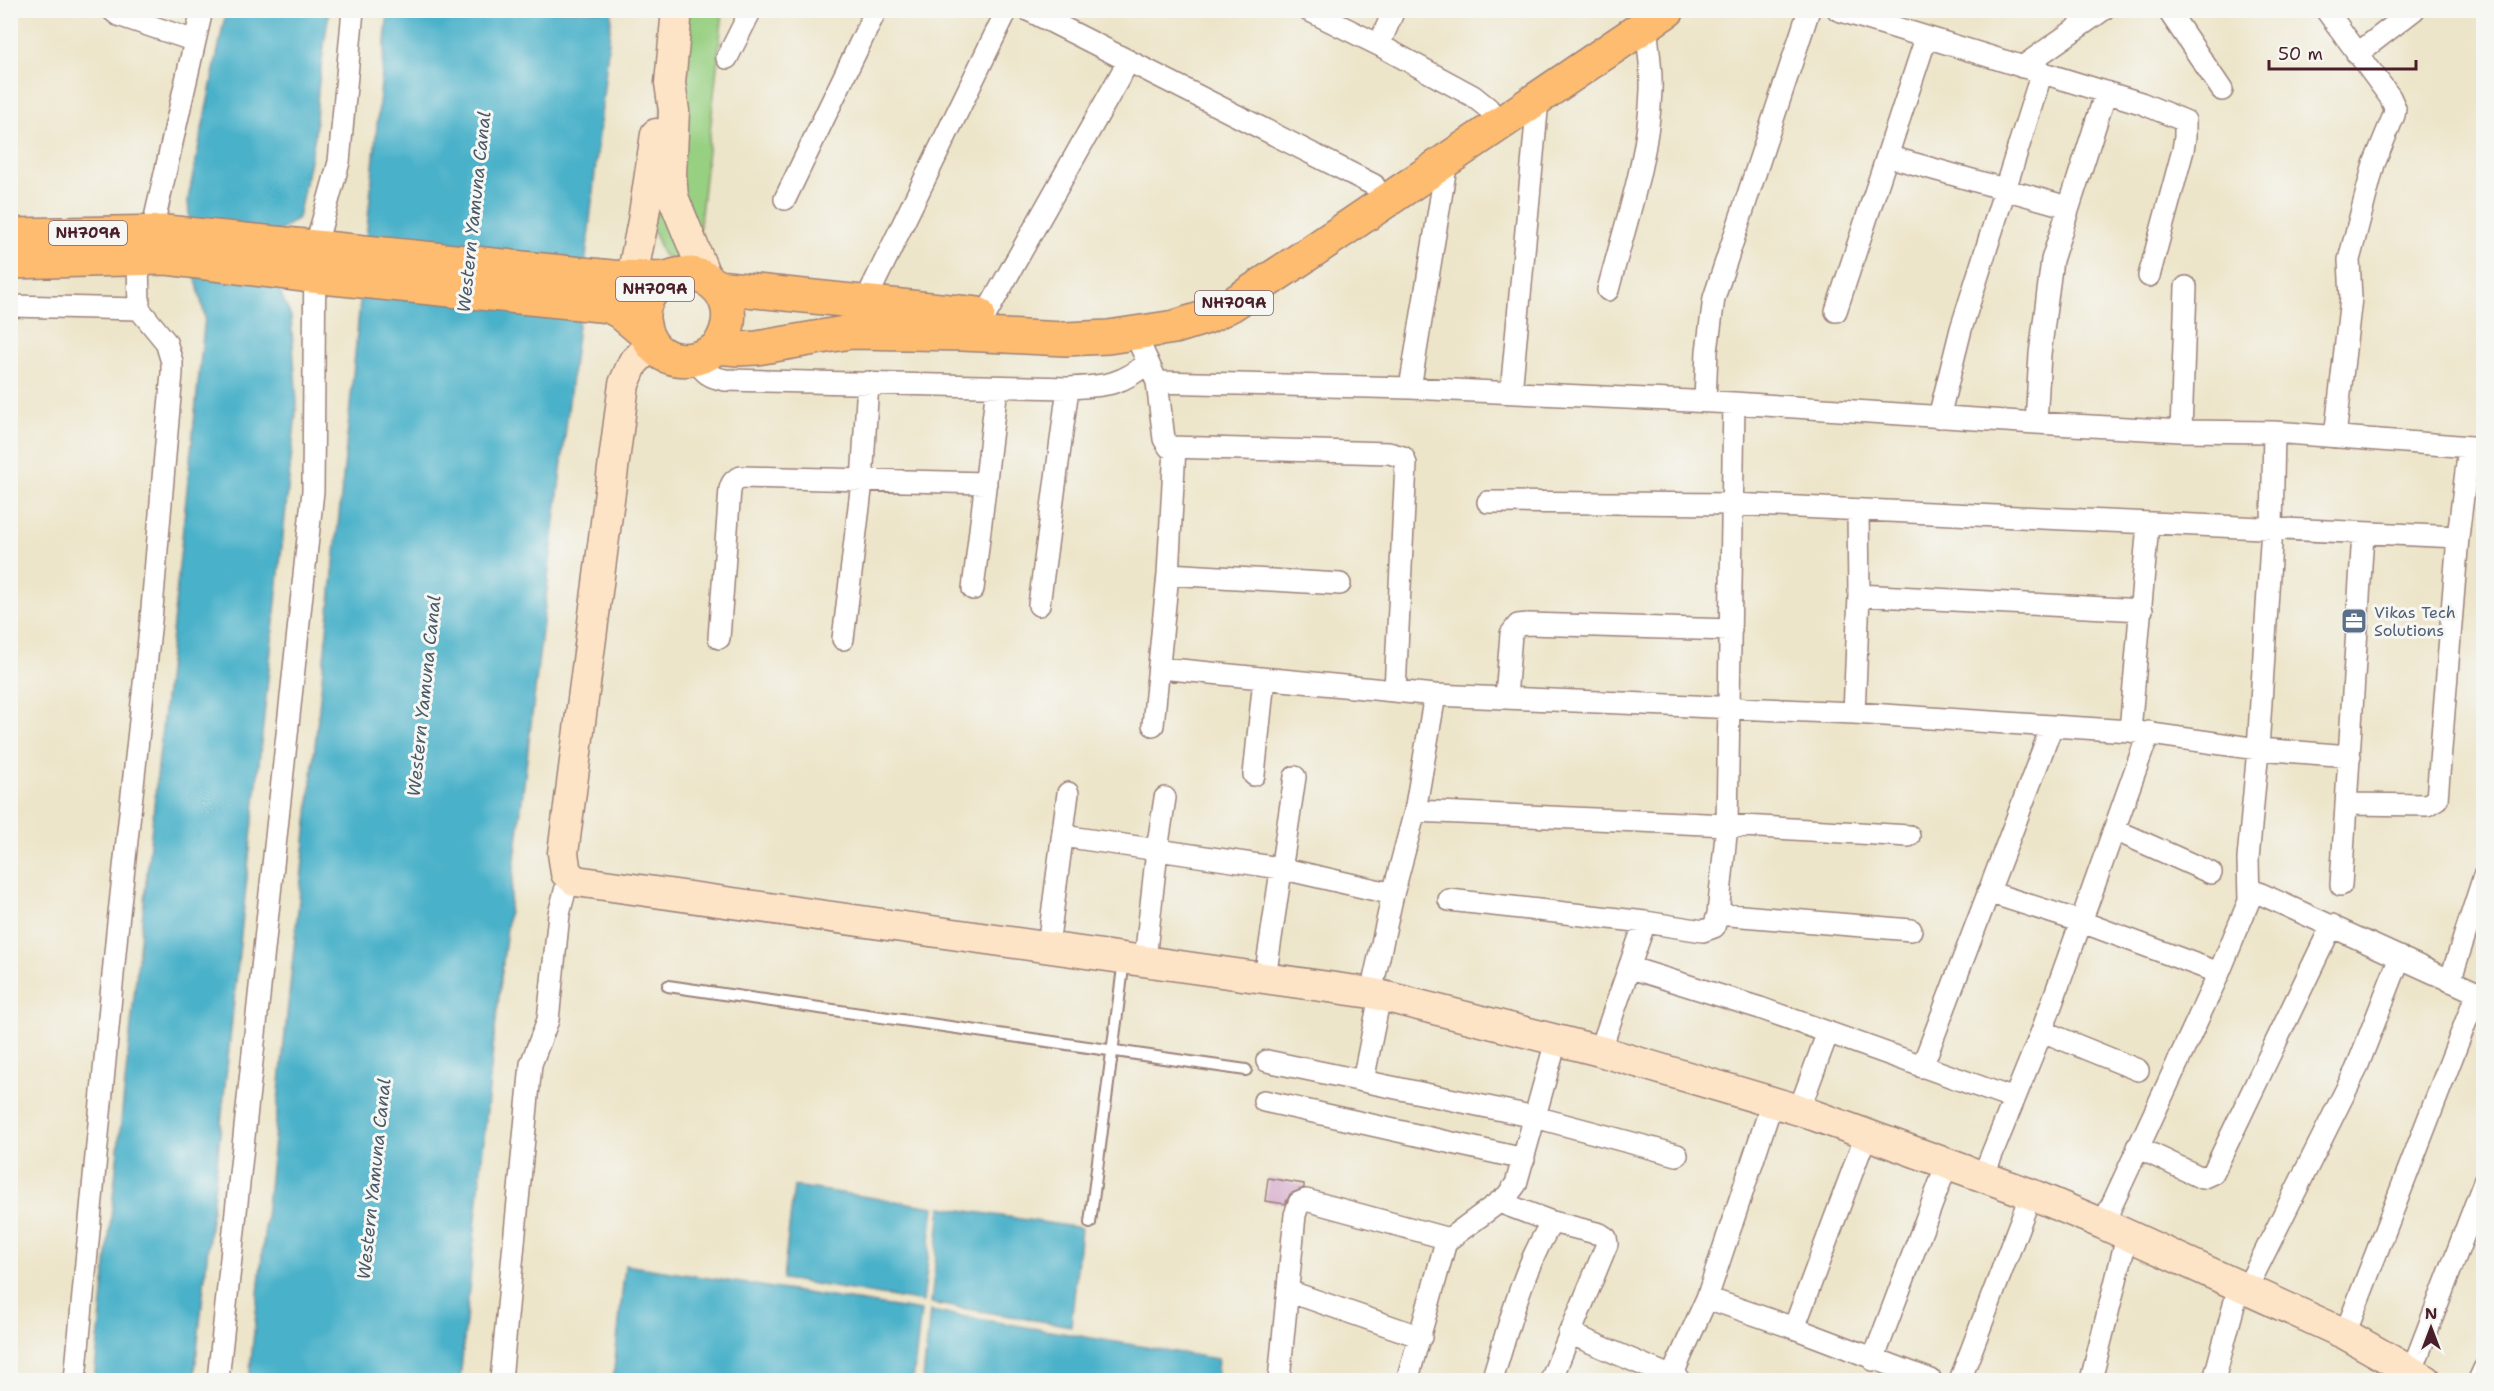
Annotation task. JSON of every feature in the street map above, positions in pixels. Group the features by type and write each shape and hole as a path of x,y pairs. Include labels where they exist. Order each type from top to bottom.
{"highway":[{"name":"NH709A","path":"617,287 631,320 660,352 672,358 757,348 850,332 1065,339 1142,348 1186,324 1231,305 1447,160 1494,116 1538,100 1648,15"},
{"name":"NH709A","path":"10,235 155,245 314,262 617,287 681,275 694,275 712,283 864,304 986,314 1065,318 1106,317 1170,307 1199,298 1220,287 1374,185 1494,116 1648,15"},
{"name":"NH709A","path":"10,261 155,245"},
{"name":"NH709A","path":"648,338 643,320 644,307 649,295 669,278"},
{"name":"NH709A","path":"707,353 726,336 729,323 729,310 712,283"}],"street":[{"path":"112,10 118,15 195,41"},
{"path":"139,309 155,245 202,10"},
{"path":"218,1380 313,491 314,262 339,162 353,10"},
{"path":"677,10 670,83 674,111 671,174 673,197 712,283"},
{"path":"727,58 751,10"},
{"path":"785,199 876,10"},
{"path":"864,304 1007,10"},
{"path":"1028,10 1374,185"},
{"path":"1308,10 1473,96 1494,116"},
{"path":"1379,45 1394,10"},
{"path":"1705,401 1707,351 1714,298 1809,10"},
{"path":"1838,10 1869,14 1926,38 2106,92 2177,117 2186,124 2183,150 2149,276"},
{"path":"1939,417 1961,329 2006,189 2032,70 2103,10"},
{"path":"2168,10 2222,90"},
{"path":"2326,10 2395,108 2394,116 2374,164 2349,260 2351,298 2335,437"},
{"path":"2357,54 2414,10"},
{"path":"1608,290 1634,189 1648,117 1651,70 1648,15"},
{"path":"1836,310 1926,38"},
{"path":"986,314 1128,62"},
{"path":"617,287 643,221 659,109 670,83"},
{"path":"2036,423 2040,354 2052,260 2106,92"},
{"path":"1511,393 1538,100"},
{"path":"1887,156 2068,207"},
{"path":"1410,388 1447,160"},
{"path":"2181,430 2186,287"},
{"path":"10,306 139,309 166,342 172,362 151,620 117,932 75,1380"},
{"path":"648,338 624,384 563,852 564,870 569,876 588,884 1048,946 1375,995 1600,1051 1786,1106 2031,1194 2345,1334 2419,1377 2484,1182"},
{"path":"1142,348 1157,382 1165,444 1174,448 1389,453 1403,457 1406,464 1395,690"},
{"path":"707,353 702,371 712,377 725,380 1068,388 1106,385 1122,381 1135,374 1142,348"},
{"path":"843,639 862,482 868,382"},
{"path":"1157,382 1410,388 1705,401 2036,423 2274,432 2476,448 2458,537 2437,799 2427,805 2346,804"},
{"path":"973,589 997,387"},
{"path":"1039,605 1068,388"},
{"path":"1449,900 1645,922 1703,931 1713,929 1718,914 1726,825 1734,403"},
{"path":"2091,1380 2115,1230 2138,1147 2247,909 2250,890 2248,859 2258,749 2272,528 2274,432"},
{"path":"1153,725 1168,574 1174,448"},
{"path":"719,638 732,482 741,477 862,482 986,483"},
{"path":"1488,502 1732,504 2458,537"},
{"path":"1854,713 1859,595 1858,510"},
{"path":"1983,1176 2042,1031 2115,830 2140,731 2142,610 2148,524"},
{"path":"2341,885 2363,533"},
{"path":"1168,574 1340,584"},
{"path":"1859,595 2142,610"},
{"path":"1506,698 1511,634 1518,625 1731,630"},
{"path":"1160,668 1435,695 1854,713 2140,731 2258,749 2350,756"},
{"path":"1254,775 1264,679"},
{"path":"1364,1081 1375,995 1393,894 1415,811 1435,695"},
{"path":"1922,1067 2052,726"},
{"path":"1265,978 1295,777"},
{"path":"1048,946 1068,793"},
{"path":"1134,959 1165,798"},
{"path":"1415,811 1909,836"},
{"path":"2115,830 2211,873"},
{"path":"1063,836 1280,868 1393,894"},
{"path":"501,1380 531,1064 548,1020 560,914 569,876"},
{"path":"2450,981 2484,876"},
{"path":"2250,890 2332,925 2480,994 2345,1334"},
{"path":"1988,892 2082,922 2219,974"},
{"path":"1718,914 1911,930"},
{"path":"1600,1051 1631,968 1645,922"},
{"path":"2138,1147 2202,1178 2213,1173 2332,925"},
{"path":"2214,1380 2242,1288 2356,1070 2400,957"},
{"path":"1631,968 1828,1032 2014,1099"},
{"path":"2042,1031 2138,1070"},
{"path":"1569,1333 1673,1379 1786,1106 1828,1032"},
{"path":"1408,1378 1421,1337 1442,1252 1449,1239 1499,1202 1516,1184 1556,1041"},
{"path":"1267,1061 1535,1117 1677,1155"},
{"path":"1264,1101 1524,1159"},
{"path":"1794,1328 1866,1135"},
{"path":"1873,1360 1947,1164"},
{"path":"1960,1380 2031,1194"},
{"path":"1282,1379 1295,1215 1297,1206 1302,1201 1306,1200 1449,1239"},
{"path":"1499,1202 1552,1222 1600,1234 1606,1238 1607,1244 1551,1380"},
{"path":"1492,1380 1526,1277 1540,1241 1552,1222"},
{"path":"1288,1290 1421,1337"},
{"path":"1707,1298 1931,1380"},
{"path":"2479,1380 2484,1369"}],"lane":[{"path":"1090,1222 1112,1051 1134,959"},
{"path":"668,986 1246,1070"}],"green space":[{"path":"672,11 723,11 695,270 663,255 649,220"}],"water":[{"path":"226,11 329,11 318,89 315,136 298,218 273,236 270,269 291,317 297,403 194,1380 94,1380 205,317 192,263 188,199"},
{"name":"Western Yamuna Canal","path":"388,11 612,11 587,249 494,1038 460,1380 249,1380 346,448"},
{"path":"794,1186 934,1207 923,1302 783,1279"},
{"path":"941,1207 1081,1228 1071,1326 931,1303"},
{"path":"625,1265 921,1311 913,1380 613,1380"},
{"path":"930,1311 1218,1359 1216,1380 923,1380"}],"building":[{"path":"1268,1178 1304,1184 1304,1188 1290,1194 1285,1204 1265,1201"}],"place":[{"name":"Vikas Tech Solutions","path":"2354,621"}]}
